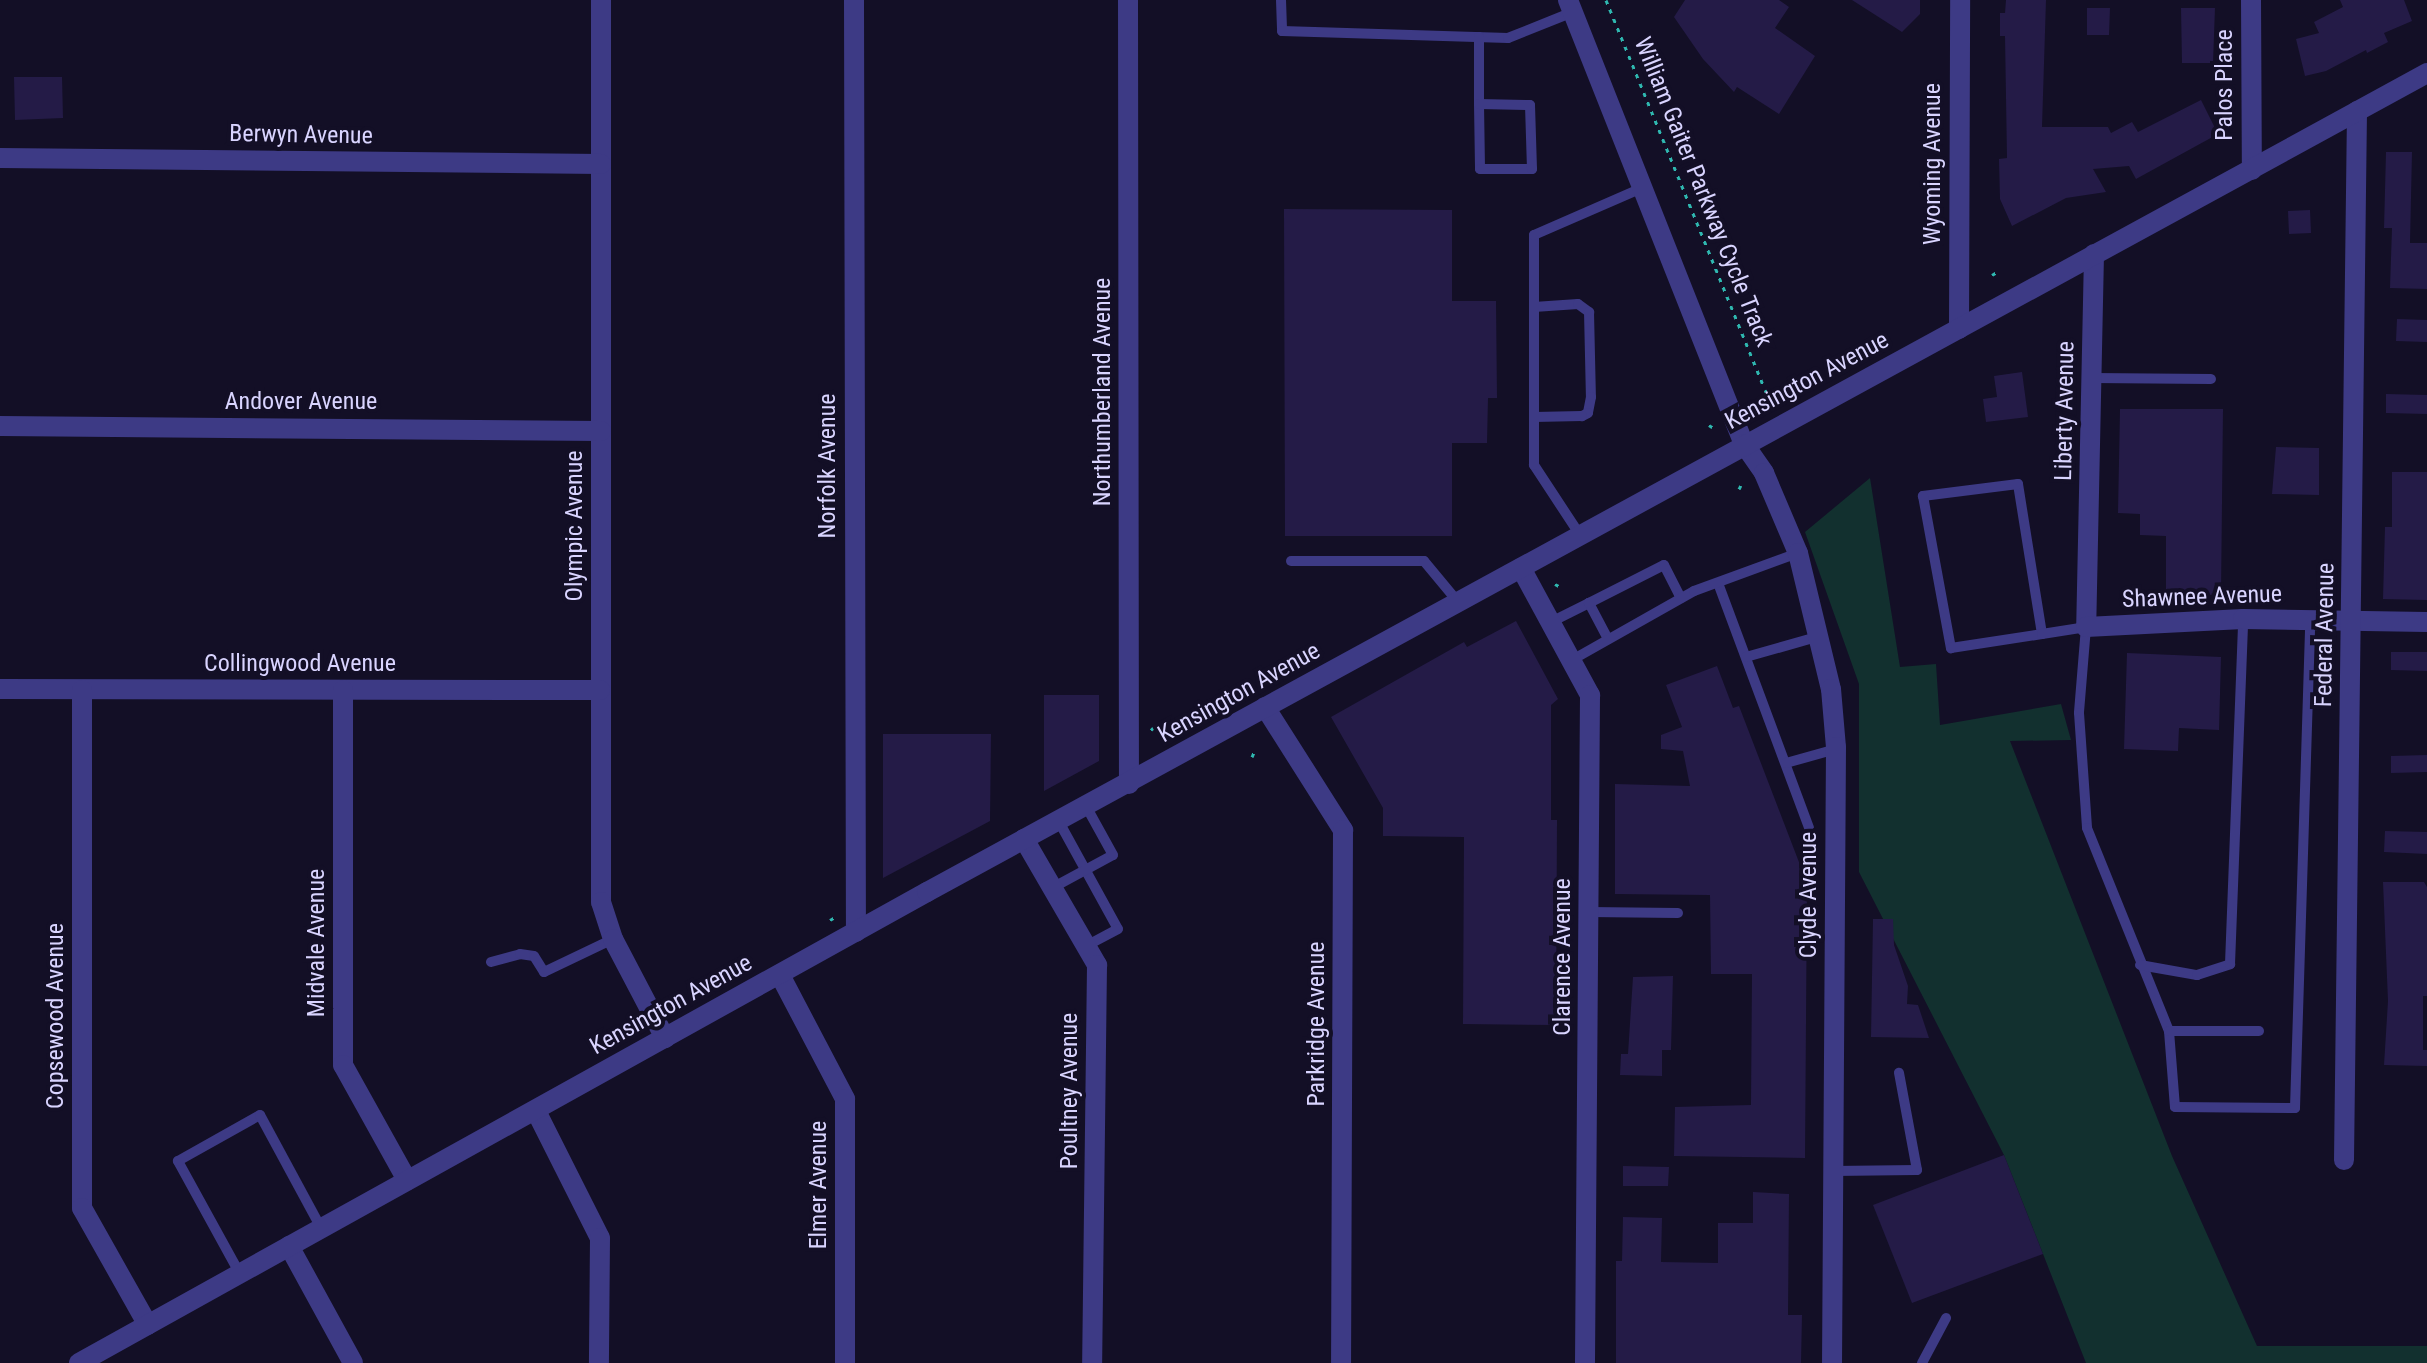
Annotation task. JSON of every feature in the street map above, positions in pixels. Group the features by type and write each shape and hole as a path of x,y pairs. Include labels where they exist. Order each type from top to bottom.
{"street":[{"name":"Olympic Avenue","path":"601,0 601,902 613,939 665,1038"},
{"name":"Norfolk Avenue","path":"854,0 856,932"},
{"name":"Northumberland Avenue","path":"1128,0 1129,784"},
{"name":"Wyoming Avenue","path":"1959,329 1960,0"},
{"name":"Palos Place","path":"2251,0 2252,170"},
{"name":"Clyde Avenue","path":"1570,6 1744,444 1764,473 1798,553 1831,689 1836,749 1832,1363"},
{"name":"Kensington Avenue","path":"79,1363 1058,820 1129,784 1744,444 2427,73"},
{"name":"Federal Avenue","path":"2344,1160 2357,111"},
{"name":"Berwyn Avenue","path":"0,158 601,164"},
{"name":"Liberty Avenue","path":"2089,568 2094,254"},
{"name":"Andover Avenue","path":"0,426 601,431"},
{"name":"Clarence Avenue","path":"1521,568 1590,695 1585,1363"},
{"name":"Shawnee Avenue","path":"2089,568 2086,627 2243,619 2427,622"},
{"name":"Collingwood Avenue","path":"0,689 600,690"},
{"name":"Copsewood Avenue","path":"82,690 82,1208 148,1325"},
{"name":"Midvale Avenue","path":"343,690 343,1065 407,1180"},
{"name":"Parkridge Avenue","path":"1265,707 1343,830 1341,1363"},
{"name":"Poultney Avenue","path":"1024,839 1097,965 1092,1363"},
{"name":"Elmer Avenue","path":"780,975 845,1099 845,1363"},
{"path":"536,1111 600,1238 599,1363"},
{"path":"289,1246 353,1363"}],"lane":[{"path":"1281,0 1282,31 1508,38 1570,6"},
{"path":"1479,37 1479,104 1480,169 1532,169 1530,105 1479,104"},
{"path":"1580,535 1534,465 1534,235 1642,188"},
{"path":"1534,307 1578,304 1589,312 1591,397 1588,413 1582,416 1534,417"},
{"path":"2092,378 2211,379"},
{"path":"2042,634 2018,484 1923,496 1951,648 2042,634 2086,627 2079,713 2087,828 2169,1031 2175,1107 2295,1108 2310,620"},
{"path":"1572,660 1681,598 1798,553"},
{"path":"1291,561 1424,561 1458,602"},
{"path":"1551,622 1664,565 1681,598"},
{"path":"1718,583 1809,828"},
{"path":"1589,603 1608,639"},
{"path":"2140,965 2197,975 2230,964 2243,619"},
{"path":"1746,657 1820,636"},
{"path":"1786,763 1836,749"},
{"path":"1052,888 1113,855 1086,806"},
{"path":"1058,820 1118,929 1086,946"},
{"path":"1589,912 1678,913"},
{"path":"491,962 520,954 534,956 544,972 613,939"},
{"path":"2169,1031 2259,1031"},
{"path":"1833,1171 1917,1170 1899,1073"},
{"path":"240,1274 178,1161 192,1153 260,1115 321,1228"},
{"path":"1922,1363 1946,1318"}],"path":[{"name":"William Gaiter Parkway Cycle Track","path":"1606,0 1766,393 1764,398"}],"green space":[{"path":"1870,478 1900,667 1936,664 1940,725 2061,704 2071,740 2010,741 2172,1156 2257,1346 2427,1346 2427,1363 2086,1363 2004,1155 1859,872 1859,684 1805,532"}],"building":[{"path":"1685,0 1779,0 1789,7 1775,28 1815,56 1779,114 1737,87 1734,92 1703,59 1674,17"},
{"path":"1852,0 1920,0 1920,14 1902,32"},
{"path":"2006,0 2046,0 2042,127 2108,127 2111,133 2132,122 2138,132 2201,100 2218,134 2136,179 2129,166 2093,169 2106,192 2066,198 2012,226 2000,199 1999,159 2007,158 2005,36 2000,36 2000,13 2005,13"},
{"path":"2340,0 2404,0 2412,21 2384,33 2388,42 2367,53 2366,50 2326,71 2305,76 2296,39 2319,33 2314,22 2343,7"},
{"path":"2087,8 2110,8 2109,35 2087,35"},
{"path":"2181,8 2215,8 2213,63 2182,63"},
{"path":"14,77 62,77 63,118 15,120"},
{"path":"2386,152 2412,152 2410,243 2427,243 2427,289 2390,288 2392,228 2384,228"},
{"path":"1284,209 1452,210 1452,301 1496,301 1497,398 1488,398 1487,443 1452,443 1452,536 1285,536"},
{"path":"2310,210 2311,233 2289,234 2288,211"},
{"path":"2397,319 2427,320 2427,342 2396,341"},
{"path":"2022,372 2028,417 1986,422 1983,399 1997,397 1994,376"},
{"path":"2386,394 2427,395 2427,414 2386,413"},
{"path":"2120,409 2223,409 2221,595 2166,594 2166,536 2140,535 2140,514 2118,513"},
{"path":"2276,447 2319,448 2319,495 2272,494"},
{"path":"2392,472 2427,472 2427,600 2383,599 2385,527 2392,527"},
{"path":"1516,621 1558,699 1551,705 1551,820 1557,820 1556,1025 1463,1024 1464,837 1383,836 1383,808 1331,717 1464,642 1467,647"},
{"path":"2391,652 2427,652 2427,671 2391,670"},
{"path":"2127,653 2221,657 2219,730 2179,728 2178,751 2124,749"},
{"path":"1717,666 1733,708 1739,706 1807,883 1805,1158 1674,1156 1675,1107 1751,1105 1752,974 1711,974 1710,895 1615,894 1615,784 1690,786 1683,751 1661,749 1661,735 1682,727 1666,685"},
{"path":"1044,695 1099,695 1099,761 1044,791"},
{"path":"883,734 991,734 990,821 883,878"},
{"path":"2427,755 2427,772 2391,773 2391,756"},
{"path":"2385,831 2427,832 2427,854 2384,852"},
{"path":"2383,882 2424,882 2427,887 2427,996 2423,996 2423,1050 2427,1050 2427,1066 2384,1065 2388,1001"},
{"path":"1873,919 1893,919 1894,945 1908,986 1907,1004 1918,1005 1929,1038 1871,1037"},
{"path":"1673,976 1671,1050 1662,1050 1662,1076 1620,1075 1621,1054 1628,1054 1633,977"},
{"path":"2004,1155 2043,1254 1912,1303 1873,1205"},
{"path":"1623,1166 1669,1167 1668,1186 1623,1186"},
{"path":"1753,1192 1789,1194 1788,1315 1802,1315 1801,1363 1616,1363 1616,1261 1622,1261 1623,1217 1662,1218 1661,1262 1718,1263 1718,1223 1753,1223"}]}
